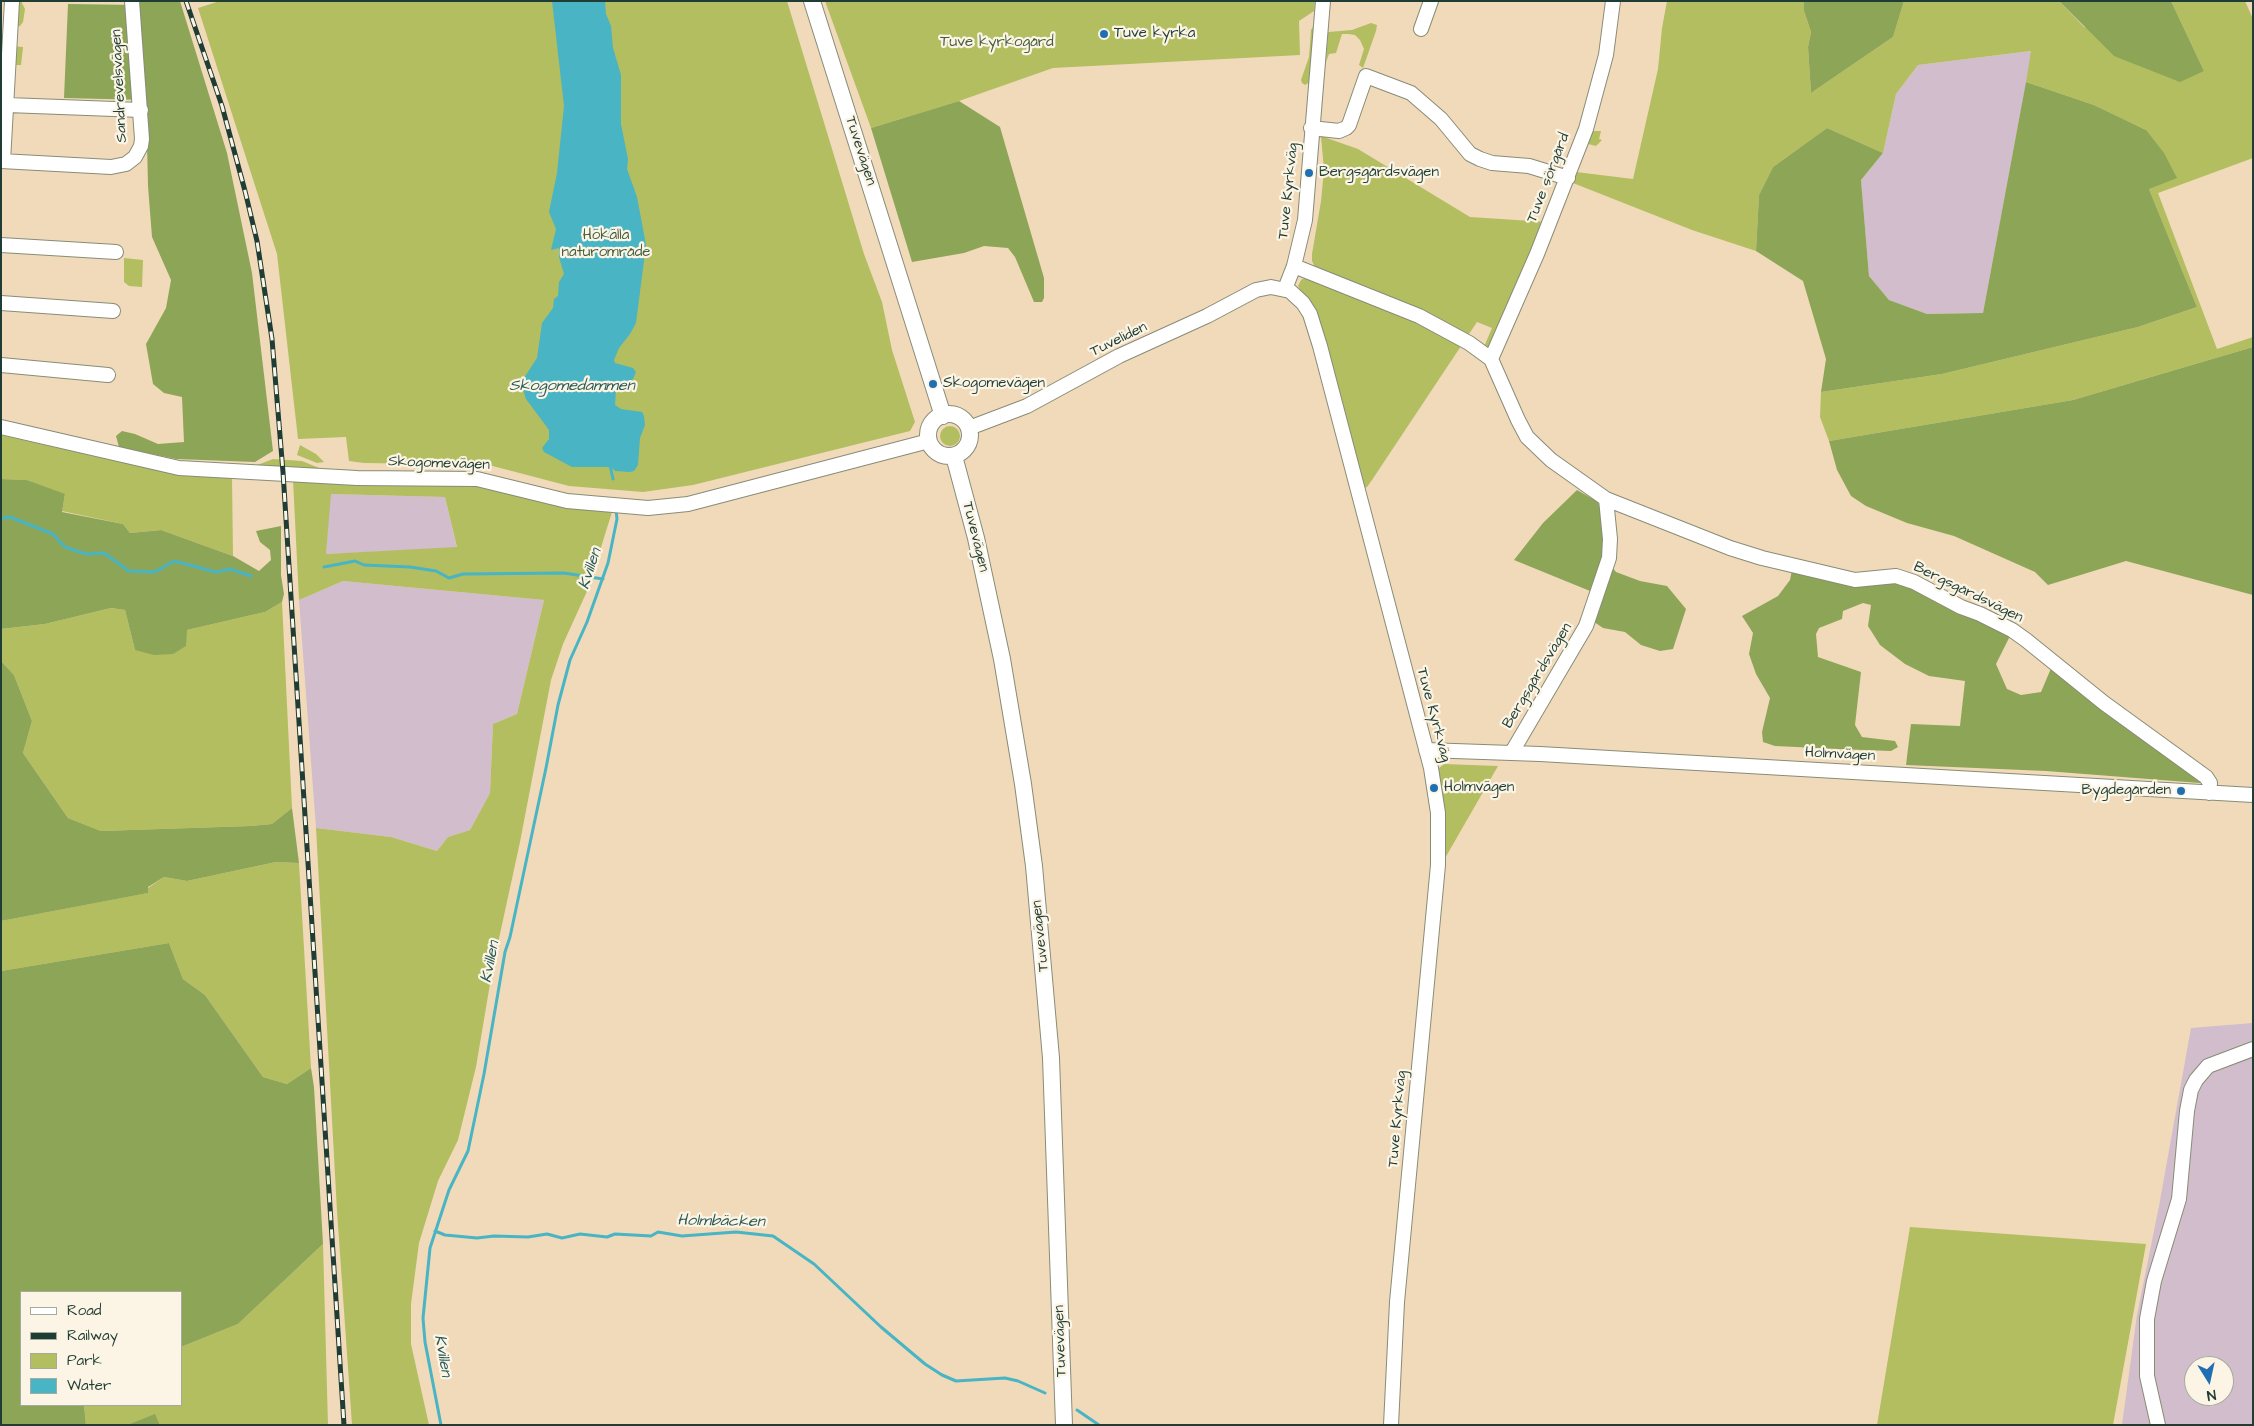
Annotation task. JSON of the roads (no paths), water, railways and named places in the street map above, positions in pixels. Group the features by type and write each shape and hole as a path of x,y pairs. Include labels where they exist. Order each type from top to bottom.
{"main road":[{"name":"Tuvevägen","path":"812,1 943,416"},
{"path":"943,416 958,417 969,428 970,437 968,445 962,452 954,456 939,453 929,441 931,425 943,416"},
{"name":"Tuvevägen","path":"954,456 976,538 1002,659 1024,784 1034,866 1051,1058 1064,1425"}],"street":[{"path":"2,161 12,1"},
{"name":"Sandrevelsvägen","path":"2,161 111,167 126,164 135,157 141,146 141,110 132,1"},
{"name":"Tuve Kyrkväg","path":"1323,1 1311,128 1305,220 1294,266 1285,289 1295,294 1303,303 1314,326 1426,750 1438,813 1438,865 1397,1302 1391,1425"},
{"path":"1421,29 1431,1"},
{"name":"Tuve sörgård","path":"1491,359 1568,178 1586,129 1606,54 1614,1"},
{"name":"Tuve Kyrkväg","path":"1311,128 1339,131 1346,128 1349,125 1366,76 1411,93 1441,119 1470,154 1480,160 1492,163 1529,166 1568,178"},
{"path":"4,106 141,110"},
{"path":"1,245 116,252"},
{"path":"1294,266 1419,316 1469,343 1491,359"},
{"name":"Tuveliden","path":"969,428 1027,406 1119,356 1207,316 1256,290 1271,287 1285,289"},
{"path":"1,304 113,311"},
{"name":"Bergsgårdsvägen","path":"1491,359 1518,420 1528,437 1551,460 1606,499 1762,558 1855,580 1896,576 1914,582 1961,607 1995,621 2026,640 2104,703 2206,777 2210,783 2209,793"},
{"path":"1,365 108,374"},
{"name":"Skogomevägen","path":"1,428 179,468 357,478 477,479 567,501 648,508 688,504 929,441"},
{"name":"Bergsgårdsvägen","path":"1512,752 1586,626 1609,558 1610,539 1606,499"},
{"name":"Holmvägen","path":"1426,750 1512,752 2253,795"},
{"path":"2158,1425 2146,1376 2147,1319 2154,1281 2179,1199 2189,1098 2196,1080 2208,1066 2253,1049"}],"water":[{"name":"Skogomedammen","path":"552,1 605,1 606,14 611,26 613,48 621,75 621,124 628,159 627,169 637,197 646,245 636,323 619,348 614,360 615,363 633,368 636,372 633,379 616,389 615,405 621,409 642,412 644,416 645,425 640,438 638,465 634,471 630,472 615,471 611,467 572,467 544,452 542,448 549,439 549,430 526,399 522,386 522,381 537,358 542,323 553,308 554,299 558,296 559,282 564,274 559,257 559,248 551,250 556,229 549,212 557,173 564,106"}],"waterway":[{"path":"610,465 613,479"},
{"name":"Kvillen","path":"441,1425 425,1342 423,1318 430,1248 449,1190 468,1151 484,1074 505,952 510,937 558,705 570,660 587,622 608,563 617,519 616,510"},
{"path":"1,518 10,517 53,534 65,547 86,554 104,553 129,571 155,572 174,561 216,572 230,569 251,576"},
{"path":"324,567 355,561 364,565 410,567 436,571 449,578 463,574 564,573 603,579"},
{"name":"Holmbäcken","path":"435,1231 445,1235 477,1238 494,1236 528,1237 547,1234 562,1238 580,1234 607,1237 615,1234 651,1236 658,1232 682,1236 736,1232 773,1236 814,1264 881,1327 925,1364 942,1375 956,1381 1005,1378 1018,1381 1045,1393"},
{"name":"Holmbäcken","path":"1077,1410 1099,1425"}],"railway":[{"path":"186,1 222,106 245,191 257,241 272,339 283,472 344,1425"}],"place":[{"name":"Tuve kyrka","path":"1104,34"},
{"name":"Bergsgårdsvägen","path":"1309,173"},
{"name":"Skogomevägen","path":"933,384"},
{"name":"Holmvägen","path":"1434,788"},
{"name":"Bygdegården","path":"2181,791"}],"park label":[{"name":"Tuve kyrkogård","path":"997,43"},
{"name":"Hökälla naturområde","path":"606,244"}]}
